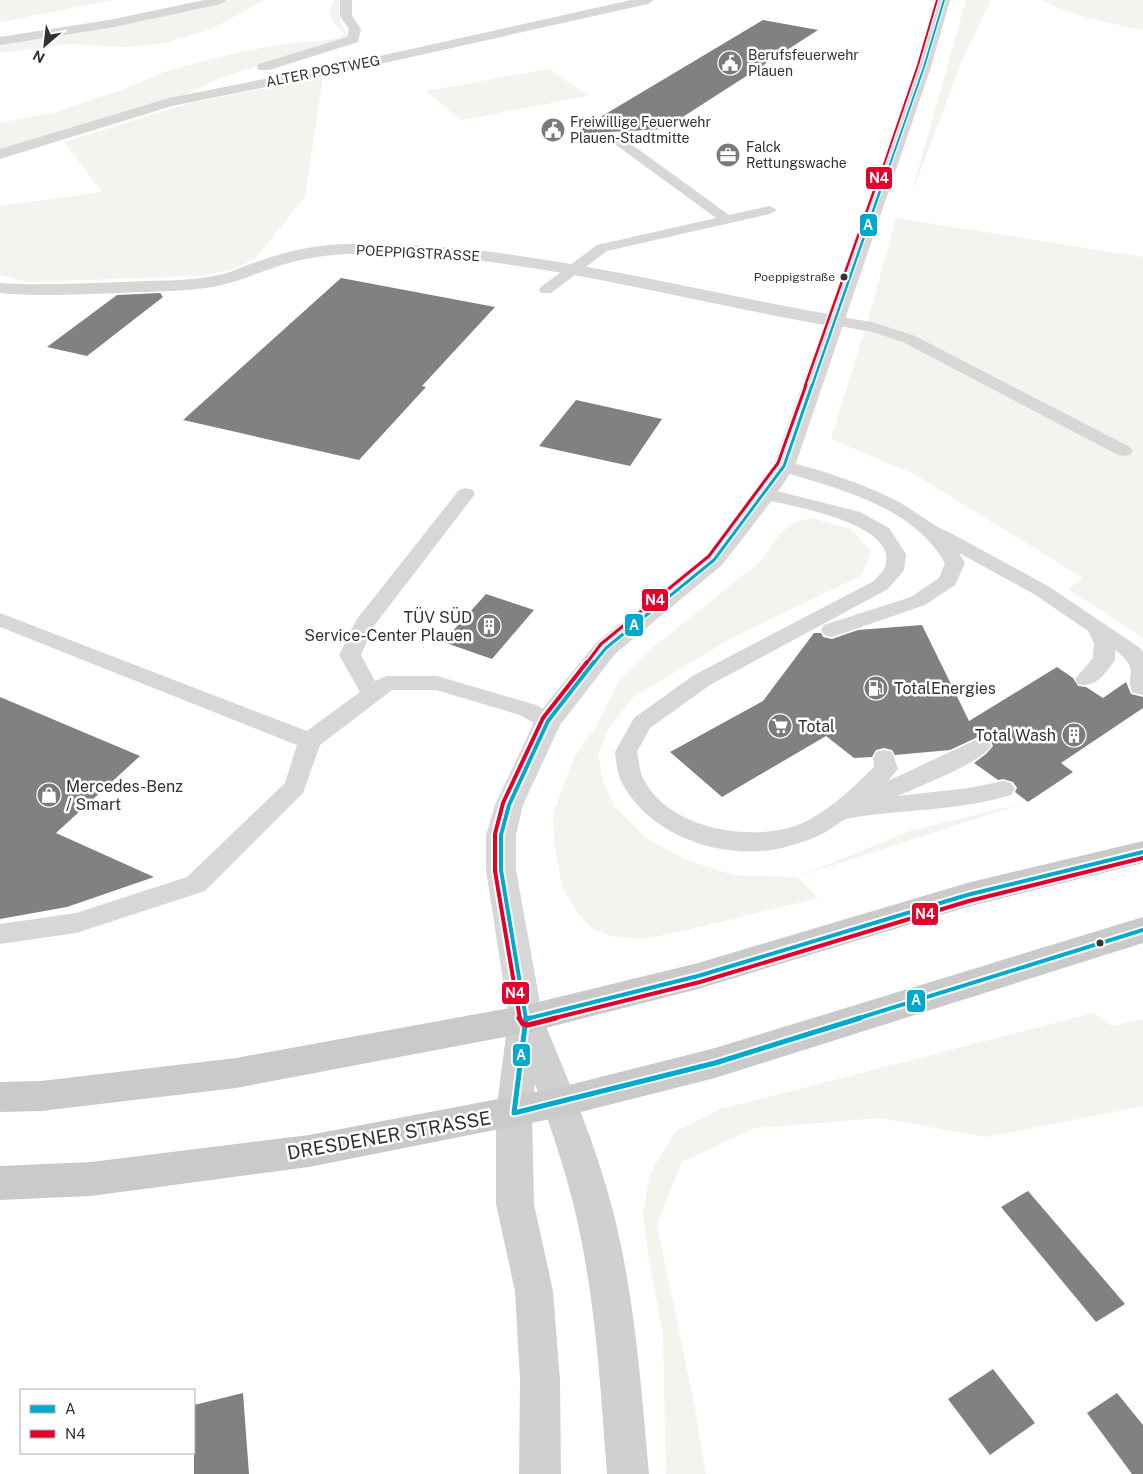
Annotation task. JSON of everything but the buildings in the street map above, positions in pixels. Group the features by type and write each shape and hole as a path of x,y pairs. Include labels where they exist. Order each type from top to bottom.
{"main road":[{"path":"0,1097 41,1096 236,1073 526,1019 698,976 967,895 1143,852"},
{"name":"DRESDENER STRASSE","path":"0,1183 91,1178 310,1151 561,1102 715,1063 1143,930"},
{"path":"526,1019 561,1102 594,1214 615,1328 628,1474"},
{"path":"526,1019 514,1112 515,1204 534,1291 540,1370 540,1474"}],"street":[{"path":"0,41 109,24 221,0"},
{"path":"187,99 207,88 248,72 352,39 355,29 346,16 346,0"},
{"name":"ALTER POSTWEG","path":"0,154 170,102 380,60 648,0"},
{"path":"526,1019 501,870 502,835 509,805 548,721 606,648 714,560 784,466 813,389 834,321 895,154 944,0"},
{"name":"POEPPIGSTRASSE","path":"0,288 58,290 191,285 222,280 266,264 301,255 346,249 442,253 500,258 571,270 776,312 834,321"}],"lane":[{"path":"616,139 727,220"},
{"path":"546,290 602,248 770,210"},
{"path":"834,321 866,324 909,339 1124,451"},
{"path":"784,466 855,489 882,501 904,512 928,529 1041,590 1097,627 1133,654 1143,670 1141,688"},
{"path":"372,694 350,655 364,624 466,494"},
{"path":"765,494 853,516 882,532 896,554 894,570 881,585 702,680 642,723 626,752 633,784 649,806 672,822 702,834 736,842 768,841 802,833 843,810 948,764 980,746"},
{"path":"831,630 918,601 948,582 955,563 950,550 928,529"},
{"path":"0,620 310,741"},
{"path":"1086,679 1104,660 1104,643 1097,627"},
{"path":"0,934 76,923 196,884 295,786 310,741 387,683 437,683 528,710 548,721"},
{"path":"843,810 886,769 884,758"},
{"path":"843,810 969,797 1003,789"}],"shaded area":[{"path":"0,0 113,0 0,22"},
{"path":"230,0 264,0 212,29 165,43 128,47 69,44 0,53 0,42 155,17"},
{"path":"334,0 340,0 340,16 346,33 346,37 339,41 217,79 179,98 0,151 0,123 56,112 135,85 164,72 239,52 341,37 344,33 335,25 329,13"},
{"path":"966,0 991,0 964,56 911,195"},
{"path":"1041,0 1143,0 1143,30 1078,15"},
{"path":"549,69 588,96 461,120 426,91"},
{"path":"323,77 305,197 255,259 230,270 198,276 27,282 0,275 0,206 102,192 64,142 190,103"},
{"path":"896,218 1143,257 1143,638 1068,589 1083,578 914,474 831,439 868,320"},
{"path":"811,518 851,529 871,551 862,575 728,640 632,698 608,730 598,755 603,781 614,806 645,837 684,859 733,875 797,877 818,898 679,932 640,939 611,936 591,928 578,913 562,887 554,841 553,814 575,756 596,727 618,682 651,649 763,559 779,535 793,523"},
{"path":"1028,802 797,877 910,831"},
{"path":"1094,1013 1112,1026 1143,1019 1143,1106 987,1137 879,1118 755,1128 682,1162 657,1225 695,1408 706,1474 666,1474 663,1335 647,1247 643,1213 650,1174 675,1132 721,1109"}],"transit line":[{"name":"N4","path":"937,0 918,65 778,463 709,556 601,644 543,718 503,803 495,834 495,871 520,1021 528,1025 700,982 969,901 1143,858"},
{"name":"A","path":"944,0 924,67 784,466 714,560 606,648 548,721 509,805 501,835 501,870 526,1019 514,1113 715,1063 1143,930"},
{"name":"A","path":"526,1019 698,976 967,895 1143,852"}],"place":[{"name":"Berufsfeuerwehr Plauen","path":"730,63"},
{"name":"Freiwillige Feuerwehr Plauen-Stadtmitte","path":"553,130"},
{"name":"Falck Rettungswache","path":"728,155"},
{"name":"Poeppigstraße","path":"844,277"},
{"name":"TÜV SÜD Service-Center Plauen","path":"489,626"},
{"name":"TotalEnergies","path":"876,688"},
{"name":"Total","path":"780,726"},
{"name":"Total Wash","path":"1074,735"},
{"name":"Mercedes-Benz / Smart","path":"49,795"}]}
